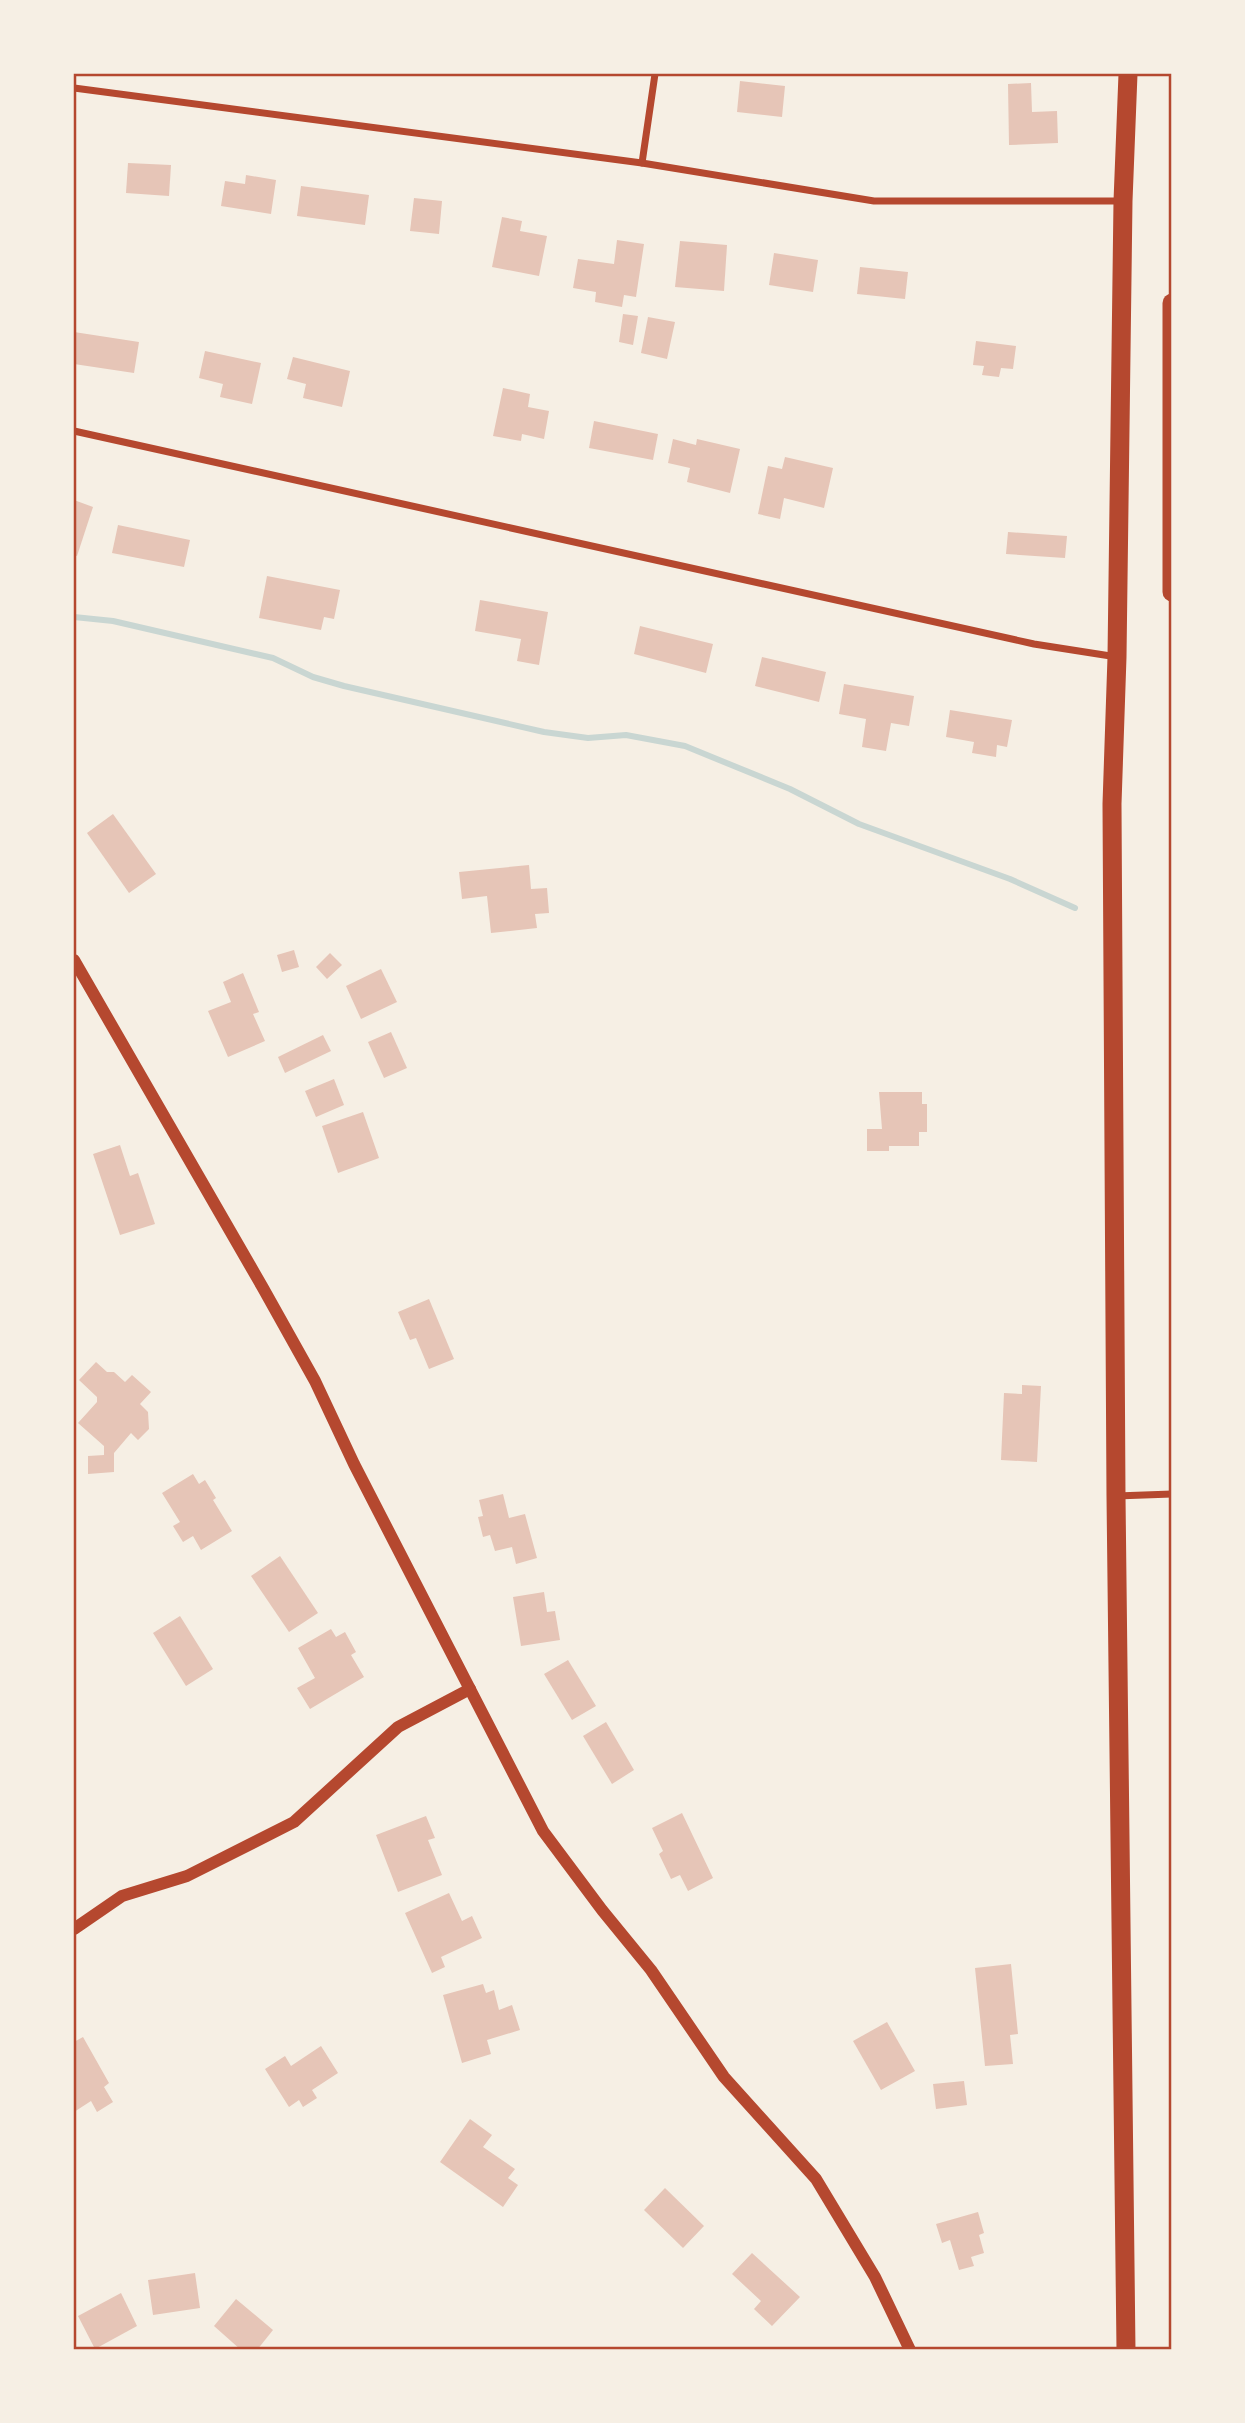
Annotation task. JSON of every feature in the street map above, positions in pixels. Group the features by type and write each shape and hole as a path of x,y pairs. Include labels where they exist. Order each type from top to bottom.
{"highway":[{"path":"1126,2350 1116,1496 1112,804 1117,657 1123,201 1128,74"},
{"path":"1171,303 1171,592"}],"street":[{"path":"642,163 655,74"},
{"path":"74,88 642,163 874,201 1123,201"},
{"path":"74,431 1034,644 1117,657"},
{"path":"74,960 309,1370 354,1464 543,1830 602,1910 651,1970 724,2077 816,2179 876,2277 909,2350"},
{"path":"1116,1496 1171,1494"},
{"path":"74,1928 122,1896 187,1876 294,1822 398,1727 470,1689"}],"building":[{"path":"740,81 785,86 782,117 737,112"},
{"path":"1031,83 1032,112 1057,111 1058,143 1009,145 1008,84"},
{"path":"128,163 171,165 169,196 126,193"},
{"path":"246,175 276,180 271,214 221,206 225,181 245,184"},
{"path":"301,186 369,195 365,225 297,216"},
{"path":"414,198 442,201 439,234 410,231"},
{"path":"502,217 522,221 520,231 547,236 539,276 492,267"},
{"path":"617,240 644,244 636,297 624,295 622,307 595,302 596,292 573,288 578,259 614,264"},
{"path":"680,241 727,245 724,291 675,287"},
{"path":"774,253 818,260 813,292 769,285"},
{"path":"860,267 908,272 905,299 857,294"},
{"path":"623,314 638,316 633,345 619,342"},
{"path":"648,317 675,322 667,359 641,353"},
{"path":"74,332 139,342 134,373 74,364"},
{"path":"976,341 1016,346 1013,369 1001,368 999,377 982,375 984,366 973,365"},
{"path":"205,351 261,363 252,404 220,397 223,384 199,378"},
{"path":"293,357 350,371 342,407 303,398 306,384 287,379"},
{"path":"503,388 530,394 528,407 549,411 544,439 522,434 521,441 493,436"},
{"path":"594,421 658,434 653,460 589,448"},
{"path":"673,439 696,445 697,439 740,449 730,493 687,482 690,468 668,463"},
{"path":"785,457 833,468 824,508 784,498 780,519 758,514 768,466 782,469"},
{"path":"74,500 93,507 77,556 74,555"},
{"path":"118,525 190,540 184,567 112,553"},
{"path":"1008,532 1067,536 1065,558 1006,554"},
{"path":"267,576 340,590 334,619 324,617 321,630 259,618"},
{"path":"480,600 548,612 539,665 517,661 521,639 475,631"},
{"path":"640,626 713,644 706,673 634,654"},
{"path":"762,657 826,672 819,702 755,686"},
{"path":"844,684 914,696 909,726 891,723 886,751 862,747 866,719 839,714"},
{"path":"950,710 1012,720 1007,747 997,745 996,757 972,753 974,742 946,737"},
{"path":"113,814 156,874 129,893 87,833"},
{"path":"529,865 531,889 547,888 549,913 535,914 537,928 491,933 487,896 462,899 459,872"},
{"path":"294,950 299,967 282,972 277,955"},
{"path":"330,953 342,965 327,979 316,967"},
{"path":"381,969 397,1002 361,1019 346,986"},
{"path":"243,973 259,1012 253,1014 265,1041 228,1057 208,1011 231,1002 223,982"},
{"path":"391,1032 407,1068 384,1078 368,1042"},
{"path":"323,1035 331,1051 285,1073 278,1057"},
{"path":"334,1079 344,1105 316,1117 305,1091"},
{"path":"879,1092 922,1092 922,1104 927,1104 927,1132 919,1132 919,1146 889,1146 889,1151 867,1151 867,1129 882,1129"},
{"path":"363,1112 379,1158 338,1173 322,1126"},
{"path":"120,1145 130,1176 138,1173 155,1224 120,1235 93,1154"},
{"path":"429,1299 454,1359 429,1369 416,1338 410,1340 398,1312"},
{"path":"96,1362 125,1382 132,1375 151,1392 140,1404 148,1412 149,1429 138,1440 131,1433 114,1453 114,1472 88,1474 88,1456 104,1455 104,1446 78,1423 97,1402 97,1397 79,1380"},
{"path":"1022,1385 1041,1386 1037,1462 1001,1460 1004,1393 1022,1394"},
{"path":"193,1474 199,1484 205,1480 216,1498 213,1500 232,1531 201,1550 193,1536 183,1542 173,1526 180,1522 162,1493"},
{"path":"503,1494 509,1518 525,1514 537,1558 516,1564 512,1547 495,1551 490,1535 483,1537 478,1517 483,1516 479,1500"},
{"path":"280,1556 318,1613 289,1632 251,1576"},
{"path":"544,1592 547,1612 555,1611 560,1640 521,1646 513,1597"},
{"path":"180,1616 213,1669 186,1686 153,1633"},
{"path":"331,1629 336,1637 345,1632 356,1652 351,1655 364,1677 310,1709 297,1688 315,1678 298,1648"},
{"path":"568,1660 596,1706 572,1720 544,1674"},
{"path":"606,1722 634,1770 612,1784 583,1736"},
{"path":"682,1813 713,1878 688,1891 680,1875 671,1879 659,1854 663,1851 652,1828"},
{"path":"426,1816 435,1838 428,1840 442,1875 398,1892 376,1835"},
{"path":"449,1893 462,1921 472,1916 482,1938 441,1957 445,1967 432,1973 405,1913"},
{"path":"1011,1964 1018,2034 1010,2035 1013,2064 985,2066 975,1968"},
{"path":"483,1984 486,1993 494,1990 499,2010 512,2005 520,2030 487,2040 491,2054 462,2063 443,1995"},
{"path":"887,2022 915,2071 881,2090 853,2041"},
{"path":"83,2037 109,2083 104,2087 113,2102 97,2112 91,2101 74,2112 74,2042"},
{"path":"321,2046 338,2073 312,2090 317,2098 303,2107 299,2100 289,2107 265,2069 285,2056 291,2066"},
{"path":"964,2081 967,2105 936,2109 933,2084"},
{"path":"470,2119 492,2135 483,2147 515,2169 508,2178 518,2185 503,2207 440,2162"},
{"path":"665,2188 704,2226 683,2248 644,2210"},
{"path":"978,2212 984,2233 979,2235 984,2253 971,2257 974,2266 959,2270 950,2240 942,2243 936,2224"},
{"path":"752,2253 800,2297 772,2326 754,2309 761,2301 732,2274"},
{"path":"195,2273 200,2308 153,2315 148,2280"},
{"path":"121,2293 137,2326 95,2349 78,2316"},
{"path":"236,2299 273,2330 257,2350 241,2350 214,2326"}],"waterway":[{"path":"74,617 113,621 273,658 313,677 344,686 544,732 588,738 626,735 685,746 790,789 859,824 1010,879 1075,908"}]}
